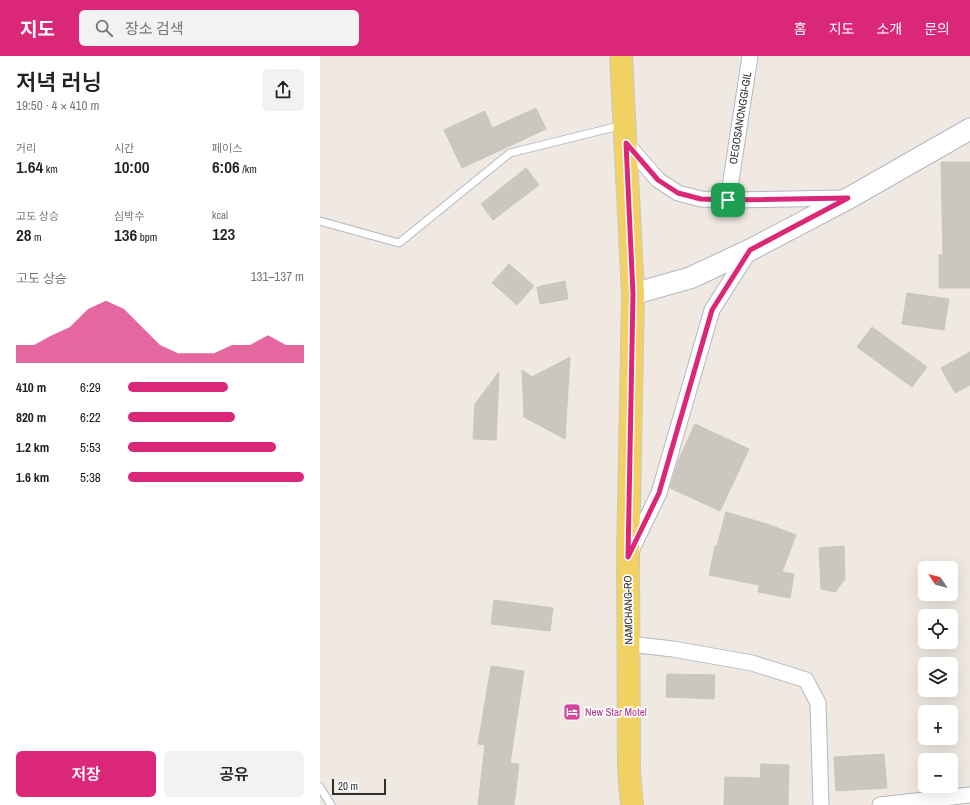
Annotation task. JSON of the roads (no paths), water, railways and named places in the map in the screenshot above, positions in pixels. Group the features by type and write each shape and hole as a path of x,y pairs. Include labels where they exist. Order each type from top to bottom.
{"main road":[{"name":"NAMCHANG-RO","path":"621,56 633,294 628,557 629,771 632,805"}],"street":[{"name":"OEGOSANONGGI-GIL","path":"728,200 750,56"},
{"path":"633,294 690,278 750,250 848,198 970,129"},
{"path":"626,134 658,180 678,193 701,199 728,200 848,198"},
{"path":"628,557 659,493 712,310 750,250"},
{"path":"629,644 673,649 752,663 806,680 818,704 821,805"},
{"path":"880,805 970,795"}],"lane":[{"path":"320,221 399,243 510,153 626,134"},
{"path":"320,788 331,805"}],"place":[{"name":"New Star Motel","path":"572,712"}]}
